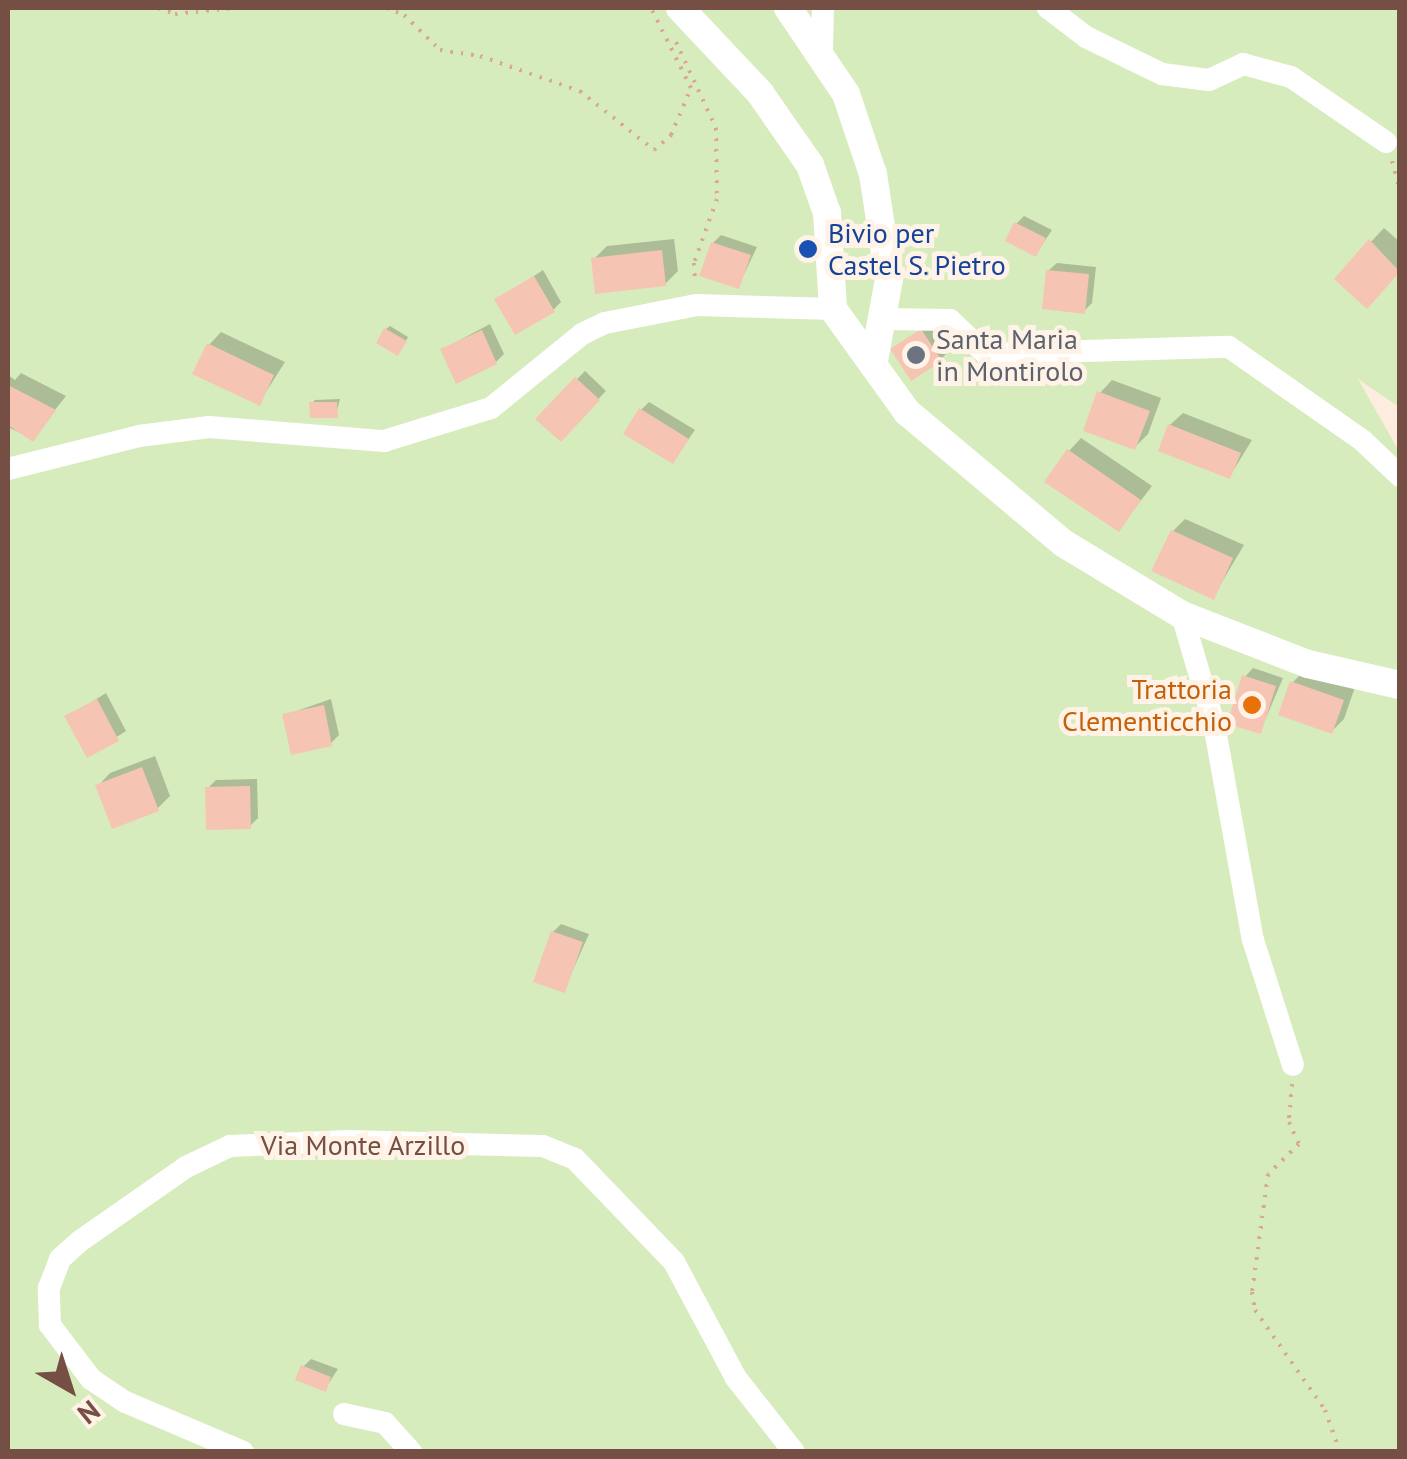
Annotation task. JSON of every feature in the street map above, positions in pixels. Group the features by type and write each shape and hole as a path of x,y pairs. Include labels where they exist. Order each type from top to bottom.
{"street":[{"path":"680,8 760,93 810,166 826,202 834,309 907,412 1016,506 1182,615 1357,678 1400,685"},
{"path":"788,8 822,51 855,114 873,174 889,265 874,362"},
{"path":"822,51 824,8"},
{"path":"1048,8 1086,37 1162,74 1209,80 1243,64 1292,77 1386,142"},
{"path":"8,469 120,440 209,427 336,441 384,441 438,430 492,408 582,334 655,310 697,305 834,309"},
{"path":"882,319 950,320 986,354 1229,347 1363,441 1400,476"},
{"path":"1182,615 1214,724 1253,940 1293,1064"},
{"name":"Via Monte Arzillo","path":"243,1452 142,1410 91,1379 50,1324 49,1288 60,1260 80,1241 186,1167 230,1146 348,1141 544,1146 575,1159 674,1262 736,1378 794,1452"},
{"path":"344,1414 386,1423 410,1452"}],"path":[{"path":"158,8 175,14 234,8"},
{"path":"386,8 404,15 440,50 480,56 580,91 654,150 671,135 691,88 654,8"},
{"path":"654,8 716,128 716,199 694,262 697,305"},
{"path":"1386,142 1400,190"},
{"path":"1293,1064 1289,1122 1300,1144 1268,1174 1252,1292 1255,1310 1325,1410 1340,1452"}],"green space":[{"path":"8,8 1399,8 1399,407 1358,379 1400,453 1399,1451 8,1452"}],"building":[{"path":"1014,222 1046,238 1036,257 1005,241"},
{"path":"1369,239 1400,272 1367,309 1334,279"},
{"path":"711,242 751,255 739,289 699,276"},
{"path":"662,250 666,286 595,294 591,258"},
{"path":"1046,270 1089,274 1085,314 1042,309"},
{"path":"534,276 555,312 515,335 494,299"},
{"path":"384,328 407,341 398,356 376,343"},
{"name":"Santa Maria in Montirolo","path":"921,329 942,361 911,381 890,349"},
{"path":"482,330 497,364 456,384 440,349"},
{"path":"207,343 274,375 260,406 192,374"},
{"path":"575,377 600,400 561,442 535,419"},
{"path":"8,385 56,410 33,442 8,425"},
{"path":"1097,391 1150,411 1135,450 1083,431"},
{"path":"309,402 337,402 338,418 310,418"},
{"path":"639,408 689,439 673,464 623,434"},
{"path":"1168,424 1241,453 1230,479 1158,451"},
{"path":"1067,449 1141,500 1119,532 1044,482"},
{"path":"1171,530 1233,558 1214,600 1151,571"},
{"name":"Trattoria Clementicchio","path":"1242,675 1276,686 1261,734 1227,724"},
{"path":"1290,681 1344,700 1332,734 1278,715"},
{"path":"97,699 119,741 87,758 64,716"},
{"path":"324,705 332,746 291,755 282,714"},
{"path":"142,767 159,811 112,829 95,785"},
{"path":"250,786 251,829 206,830 205,787"},
{"path":"551,931 583,942 565,993 533,982"},
{"path":"301,1365 331,1377 326,1392 295,1380"}],"place":[{"name":"Bivio per Castel S. Pietro","path":"808,249"},
{"name":"Santa Maria in Montirolo","path":"916,355"},
{"name":"Trattoria Clementicchio","path":"1252,705"}]}
